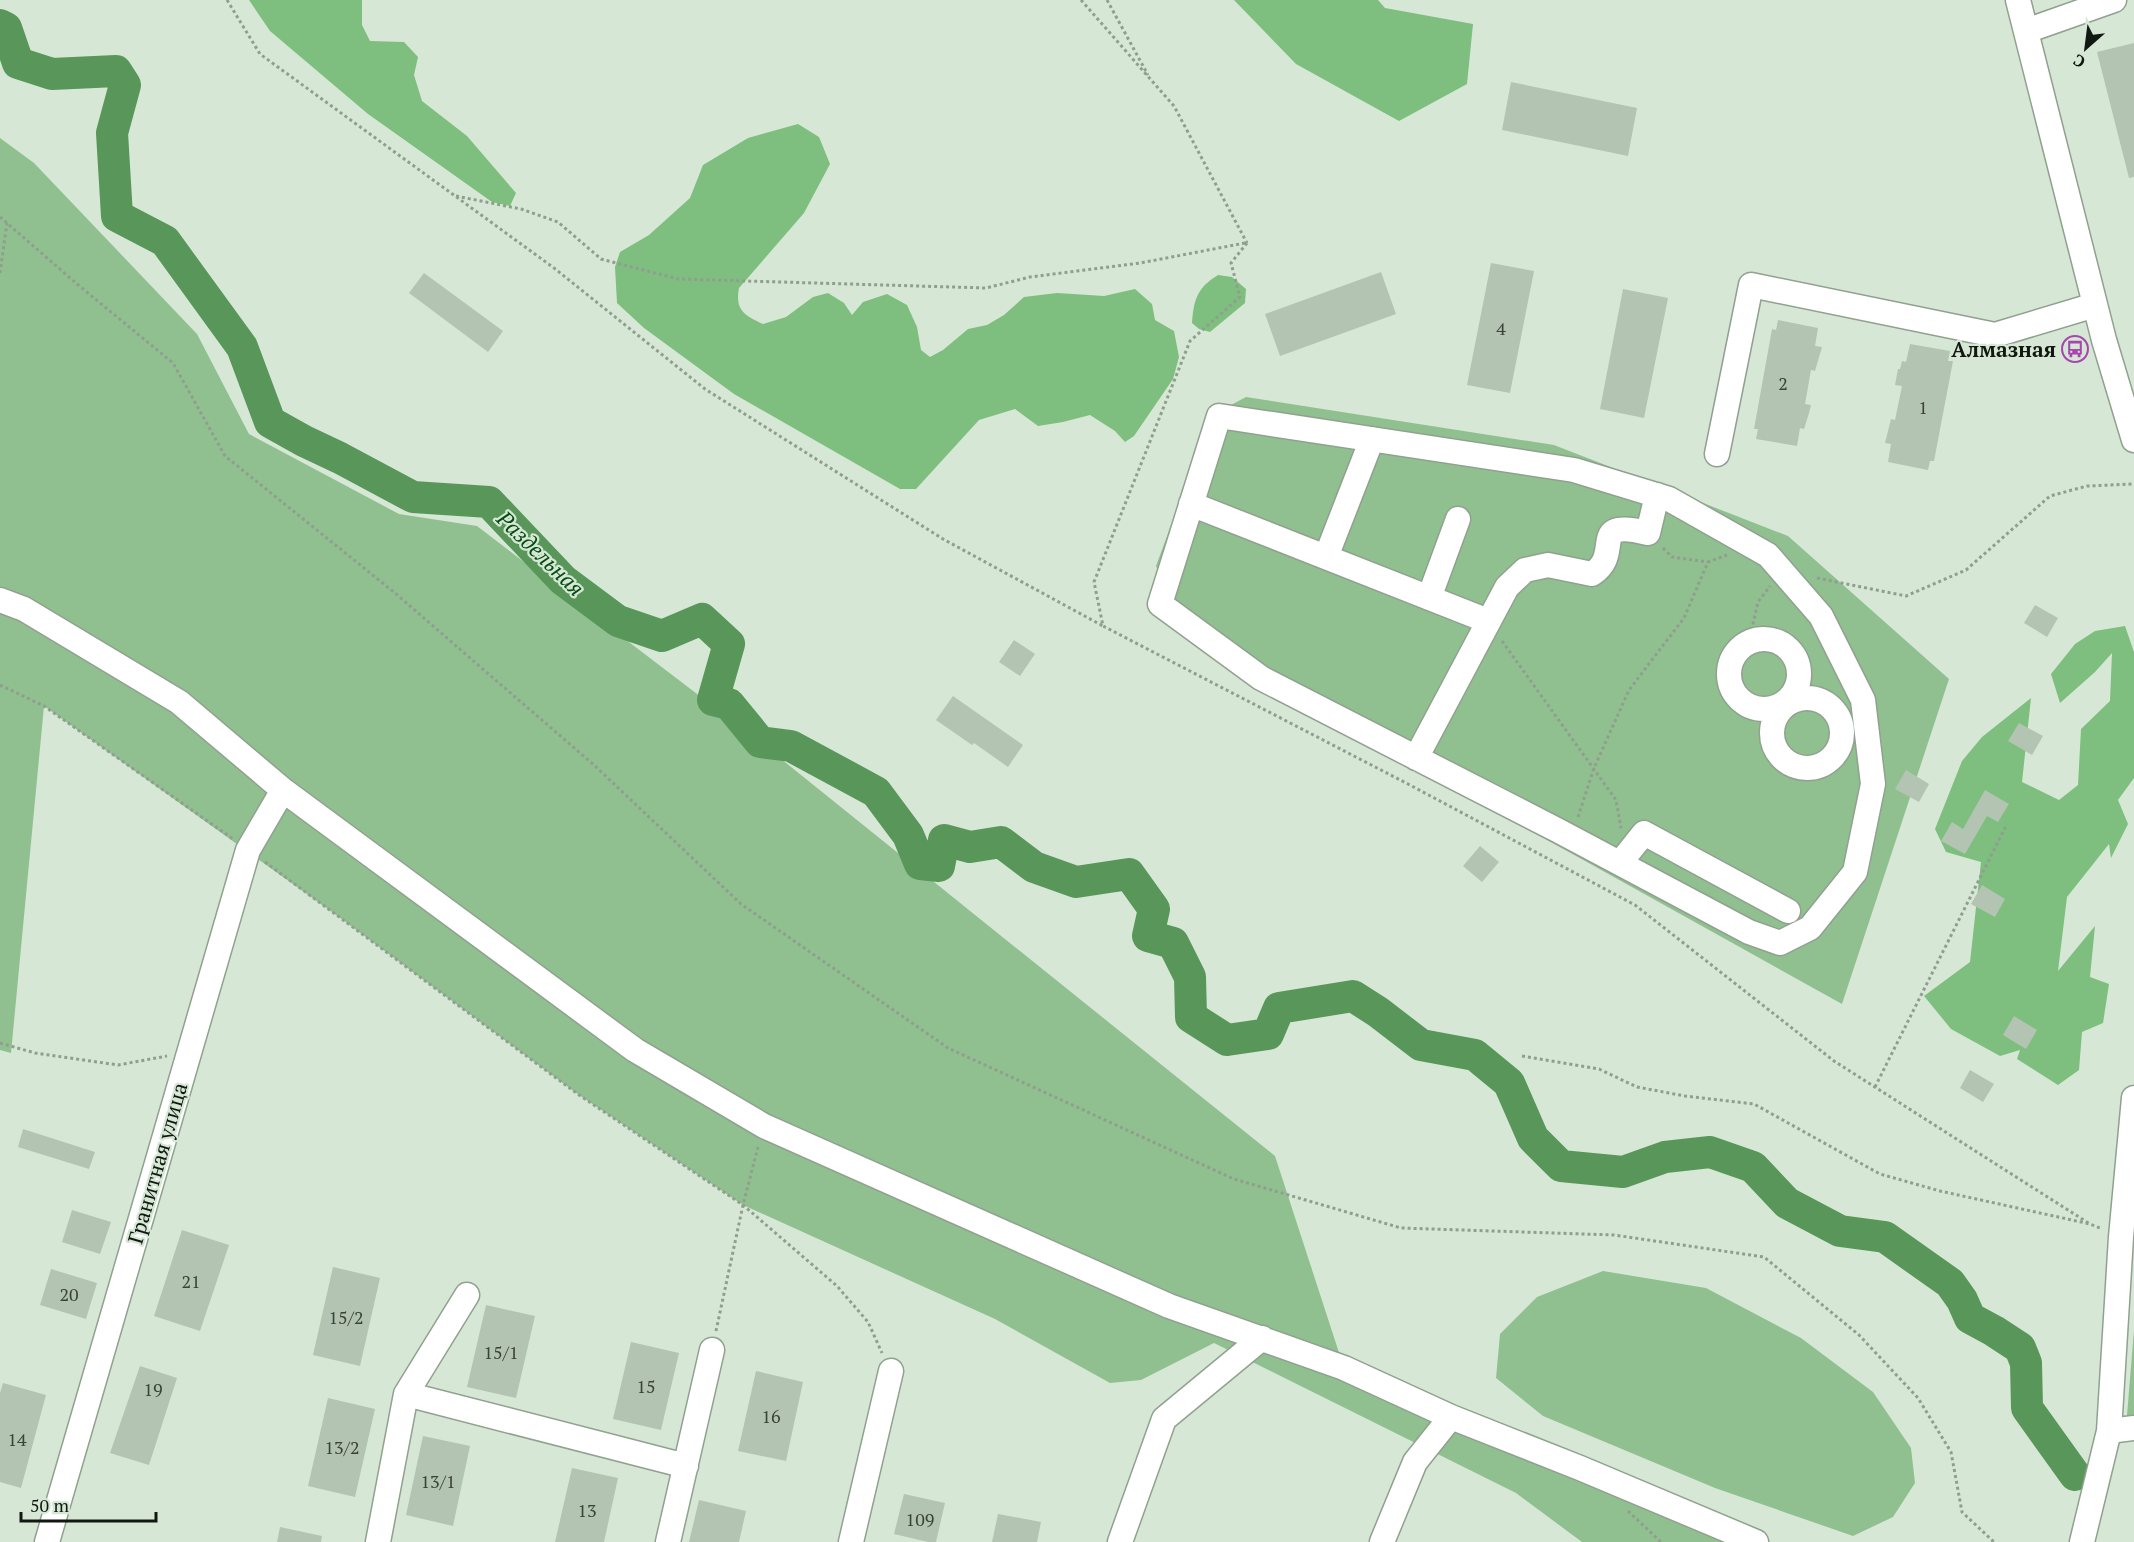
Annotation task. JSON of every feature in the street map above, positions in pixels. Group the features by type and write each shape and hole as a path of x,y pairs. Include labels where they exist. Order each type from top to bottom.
{"street":[{"path":"2018,0 2095,305 2134,440"},
{"path":"2026,31 2114,0"},
{"path":"1717,454 1751,285 1995,335 2095,305"},
{"path":"1219,416 1372,439 1574,470 1669,499 1768,555 1821,616 1863,700 1873,784 1856,872 1810,928 1780,943 1749,932 1571,837 1262,678 1160,604 1219,416"},
{"path":"1326,557 1372,439"},
{"path":"1416,758 1507,587 1525,570 1548,565 1592,574 1601,568 1607,556 1609,536 1613,531 1622,528 1648,533 1657,495"},
{"path":"1191,504 1488,621"},
{"path":"1429,598 1458,519"},
{"path":"0,600 24,609 179,702 283,790 635,1050 764,1126 1169,1306 1344,1368 1451,1417 1756,1542"},
{"path":"1770,638 1782,643 1799,663 1800,677 1796,691 1786,703 1773,708 1759,709 1746,704 1735,695 1729,681 1729,667 1734,654 1749,642 1770,638"},
{"name":"Гранитная улица","path":"47,1542 248,850 283,790"},
{"path":"1620,863 1644,833 1788,911"},
{"path":"2082,1542 2109,1431 2113,1388 2125,1333 2121,1238 2131,1164 2134,1098"},
{"path":"378,1542 406,1394 466,1295"},
{"path":"1120,1542 1164,1419 1262,1338"},
{"path":"668,1542 712,1350"},
{"path":"851,1542 891,1371"},
{"path":"406,1394 686,1466"},
{"path":"1382,1542 1415,1462 1451,1417"},
{"path":"2109,1431 2134,1428"}],"path":[{"path":"227,0 260,54 554,268 705,389 943,539 1102,626"},
{"path":"1081,0 1174,106 1247,243"},
{"path":"1107,0 1152,81"},
{"path":"455,196 521,209 558,222 601,259 678,279 986,288 1030,277 1140,263 1247,243"},
{"path":"0,217 173,363 225,456 454,643 594,765 741,904 948,1048 1234,1179 1401,1228 1614,1235 1764,1257 1859,1335 1918,1398 1951,1452 1962,1512 1995,1542"},
{"path":"0,273 7,223"},
{"path":"1190,341 1240,297 1231,263 1247,243"},
{"path":"1816,578 1906,596 1966,570 2050,496 2087,486 2134,484"},
{"path":"1648,533 1672,557 1708,562 1751,545"},
{"path":"1571,837 1594,768 1629,690 1684,618 1708,562"},
{"path":"1749,642 1758,602 1782,571"},
{"path":"1488,621 1616,800 1622,834 1620,863"},
{"path":"0,686 44,706 248,850 579,1095 743,1205 837,1286 868,1322 891,1371"},
{"path":"1875,1087 2007,824"},
{"path":"0,1043 35,1053 118,1065 190,1052"},
{"path":"1522,1056 1599,1069 1636,1087 1685,1096 1754,1104 1880,1174 1940,1191 2090,1224 2121,1238"},
{"path":"712,1350 743,1205 764,1126"}],"green space":[{"path":"249,0 362,0 362,25 370,41 404,42 418,57 414,75 422,101 467,136 516,193 510,206 492,202 368,114 270,31"},
{"path":"1234,0 1378,0 1385,8 1473,24 1467,84 1399,121 1296,64"},
{"path":"798,124 819,137 830,164 804,213 739,288 738,302 742,311 763,324 786,317 813,297 828,293 844,303 852,315 863,302 887,294 907,305 917,327 921,350 930,357 943,350 968,329 987,325 1004,315 1024,297 1057,293 1104,296 1135,289 1152,304 1155,320 1174,331 1179,357 1173,379 1134,436 1125,442 1115,431 1090,415 1038,426 1015,409 979,420 916,489 900,489 734,394 644,328 617,303 615,267 620,252 649,235 690,198 703,165 748,138"},
{"path":"0,138 34,163 197,334 249,434 399,514 477,526 760,742 1275,1156 1344,1368 1756,1542 1582,1542 1516,1493 1214,1343 1141,1380 1110,1383 995,1319 743,1205 579,1095 332,912 44,706 11,1053 0,1050"},
{"path":"1218,275 1232,277 1246,289 1245,303 1210,332 1199,329 1192,323 1193,315 1201,290"},
{"path":"1246,397 1554,445 1788,536 1949,679 1842,1004 1355,733 1171,601 1156,566 1212,415"},
{"path":"2125,626 2134,652 2134,778 2118,800 2128,824 2111,858 2109,844 2067,897 2058,971 2095,926 2090,977 2109,984 2103,1023 2082,1032 2079,1070 2058,1085 2017,1059 2020,1050 2000,1056 1951,1029 1924,996 1970,962 1981,862 1946,852 1935,829 1962,761 1982,737 2031,698 2022,782 2059,800 2078,785 2081,729 2110,701 2112,653 2095,672 2060,703 2051,674 2075,644 2095,631"},
{"path":"1603,1271 1706,1288 1801,1338 1873,1392 1911,1448 1915,1483 1893,1517 1853,1536 1715,1488 1543,1416 1496,1378 1500,1334 1537,1297"},
{"path":"2134,1331 2134,1415 2127,1415 2133,1342"}],"building":[{"path":"2134,43 2134,177 2129,178 2097,52"},
{"path":"1511,82 1637,108 1628,156 1502,130"},
{"path":"1491,263 1534,271 1510,393 1467,385"},
{"path":"1381,272 1396,314 1280,356 1265,314"},
{"path":"424,273 503,331 488,352 409,293"},
{"path":"1623,289 1668,298 1644,418 1600,409"},
{"path":"1778,320 1818,328 1815,346 1822,347 1815,371 1811,370 1805,404 1811,405 1804,429 1800,428 1797,446 1756,439 1758,429 1754,429 1772,329 1776,330"},
{"path":"1910,344 1950,351 1948,361 1953,361 1934,461 1930,461 1928,470 1888,462 1891,444 1885,443 1891,419 1895,420 1902,386 1895,385 1898,369 1902,361 1906,362"},
{"path":"2035,605 2058,618 2047,637 2024,623"},
{"path":"1014,640 1035,654 1020,676 999,662"},
{"path":"953,696 1023,745 1008,767 936,720"},
{"path":"2019,723 2043,736 2032,755 2008,741"},
{"path":"1906,770 1929,784 1919,802 1895,789"},
{"path":"1985,790 2009,804 1998,822 1987,816 1965,854 1941,841 1952,822 1963,829"},
{"path":"1480,846 1499,862 1482,882 1463,866"},
{"path":"1982,885 2005,899 1995,917 1971,904"},
{"path":"2014,1016 2037,1030 2026,1049 2003,1035"},
{"path":"1970,1070 1994,1084 1983,1102 1960,1088"},
{"path":"23,1129 95,1152 89,1169 18,1147"},
{"path":"72,1210 111,1222 100,1254 62,1242"},
{"path":"182,1230 229,1245 200,1331 154,1316"},
{"path":"333,1267 380,1278 360,1366 313,1355"},
{"path":"51,1269 97,1283 86,1319 40,1305"},
{"path":"486,1305 535,1316 516,1398 467,1387"},
{"path":"631,1342 679,1353 661,1430 613,1419"},
{"path":"140,1366 177,1378 149,1465 110,1453"},
{"path":"756,1371 803,1382 786,1461 738,1451"},
{"path":"3,1383 46,1395 21,1488 0,1482 0,1393"},
{"path":"328,1398 375,1409 355,1497 308,1486"},
{"path":"423,1436 470,1446 453,1526 406,1515"},
{"path":"572,1468 618,1478 604,1542 555,1542"},
{"path":"904,1494 945,1503 936,1542 894,1534"},
{"path":"699,1500 746,1511 739,1542 689,1542"},
{"path":"998,1514 1041,1522 1037,1542 992,1542"},
{"path":"280,1527 322,1536 321,1542 277,1542"}],"waterway":[{"name":"Раздельная","path":"0,25 6,28 18,63 52,74 116,71 125,85 112,133 117,216 165,241 242,347 270,422 413,497 489,502 563,580 618,621 662,636 702,619 729,644 713,700 729,704 760,742 791,746 876,792 908,835 920,864 939,866 944,840 970,847 1001,842 1034,867 1076,882 1129,874 1154,909 1148,936 1173,943 1190,977 1191,1017 1227,1040 1268,1034 1279,1008 1353,996 1421,1045 1475,1055 1509,1083 1533,1138 1561,1166 1623,1172 1665,1157 1710,1152 1753,1167 1787,1203 1840,1231 1885,1237 1950,1283 1962,1300 1970,1318 2020,1348 2026,1363 2027,1408 2075,1475"}],"place":[{"name":"Алмазная","path":"2075,349"}]}
